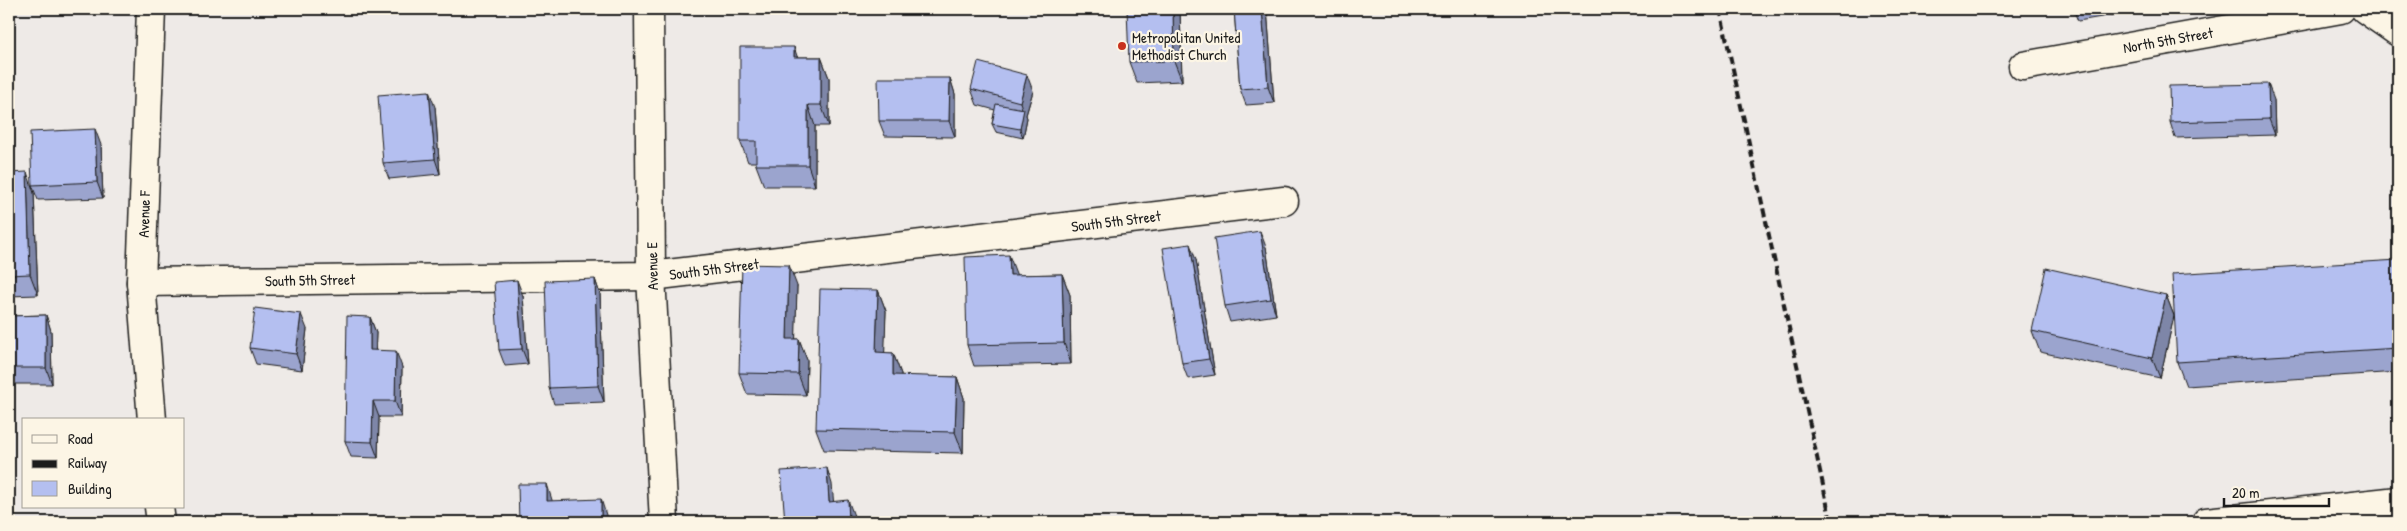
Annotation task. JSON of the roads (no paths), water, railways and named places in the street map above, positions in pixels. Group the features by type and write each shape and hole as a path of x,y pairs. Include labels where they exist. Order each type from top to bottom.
{"street":[{"name":"Avenue F","path":"151,9 141,282 152,418"},
{"name":"Avenue E","path":"649,9 651,276 664,522"},
{"name":"North 5th Street","path":"2023,66 2341,9"},
{"path":"2365,9 2398,32"},
{"name":"South 5th Street","path":"141,282 651,276 1284,201"},
{"path":"2206,522 2398,501"},
{"path":"159,508 161,522"}],"railway":[{"path":"1720,9 1831,522"}],"place":[{"name":"Metropolitan United Methodist Church","path":"1122,46"}]}
